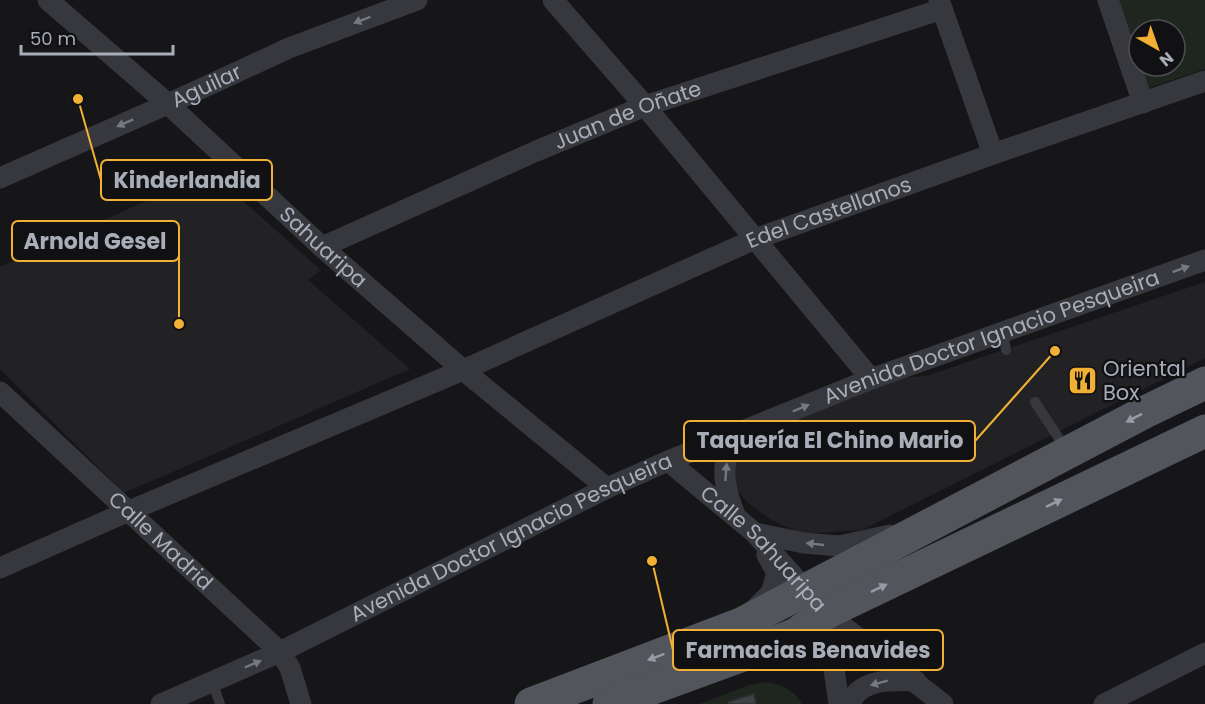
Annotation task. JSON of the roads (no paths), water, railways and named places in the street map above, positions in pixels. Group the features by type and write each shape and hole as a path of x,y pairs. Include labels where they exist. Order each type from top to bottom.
{"main road":[{"path":"609,704 796,634 816,602 953,513 1068,452 1205,384"},
{"path":"531,704 741,624 816,602 1205,432"}],"street":[{"name":"Sahuaripa","path":"48,0 168,104 322,247 463,370 607,488"},
{"name":"Aguilar","path":"0,178 289,48 417,0"},
{"path":"553,0 645,106 871,379"},
{"path":"1108,0 1143,103"},
{"path":"941,4 993,154"},
{"name":"Juan de Oñate","path":"322,247 523,157 645,106 941,4"},
{"name":"Edel Castellanos","path":"129,511 463,370 755,239 1205,81"},
{"name":"Avenida Doctor Ignacio Pesqueira","path":"161,704 280,652 607,488 668,461 871,379 1005,341 1205,260"},
{"name":"Calle Madrid","path":"0,392 280,652 290,668 301,704"},
{"path":"736,515 727,495 724,472 732,443 751,429"},
{"name":"Calle Sahuaripa","path":"668,461 755,533 816,602 943,704"},
{"path":"0,568 129,511"},
{"path":"755,533 804,543 839,546 876,539 953,513"},
{"path":"741,624 771,592 777,573 755,533"},
{"path":"816,602 839,704"},
{"path":"1104,704 1205,654"},
{"path":"850,704 852,697 863,688 877,682 916,681"}],"lane":[{"path":"1035,402 1068,452"},
{"path":"751,429 767,449"},
{"path":"212,681 220,704"}],"place":[{"name":"Kinderlandia","path":"78,99"},
{"name":"Arnold Gesel","path":"179,324"},
{"name":"Taquería El Chino Mario","path":"1055,351"},
{"name":"Oriental Box","path":"1082,381"},
{"name":"Farmacias Benavides","path":"652,561"}]}
